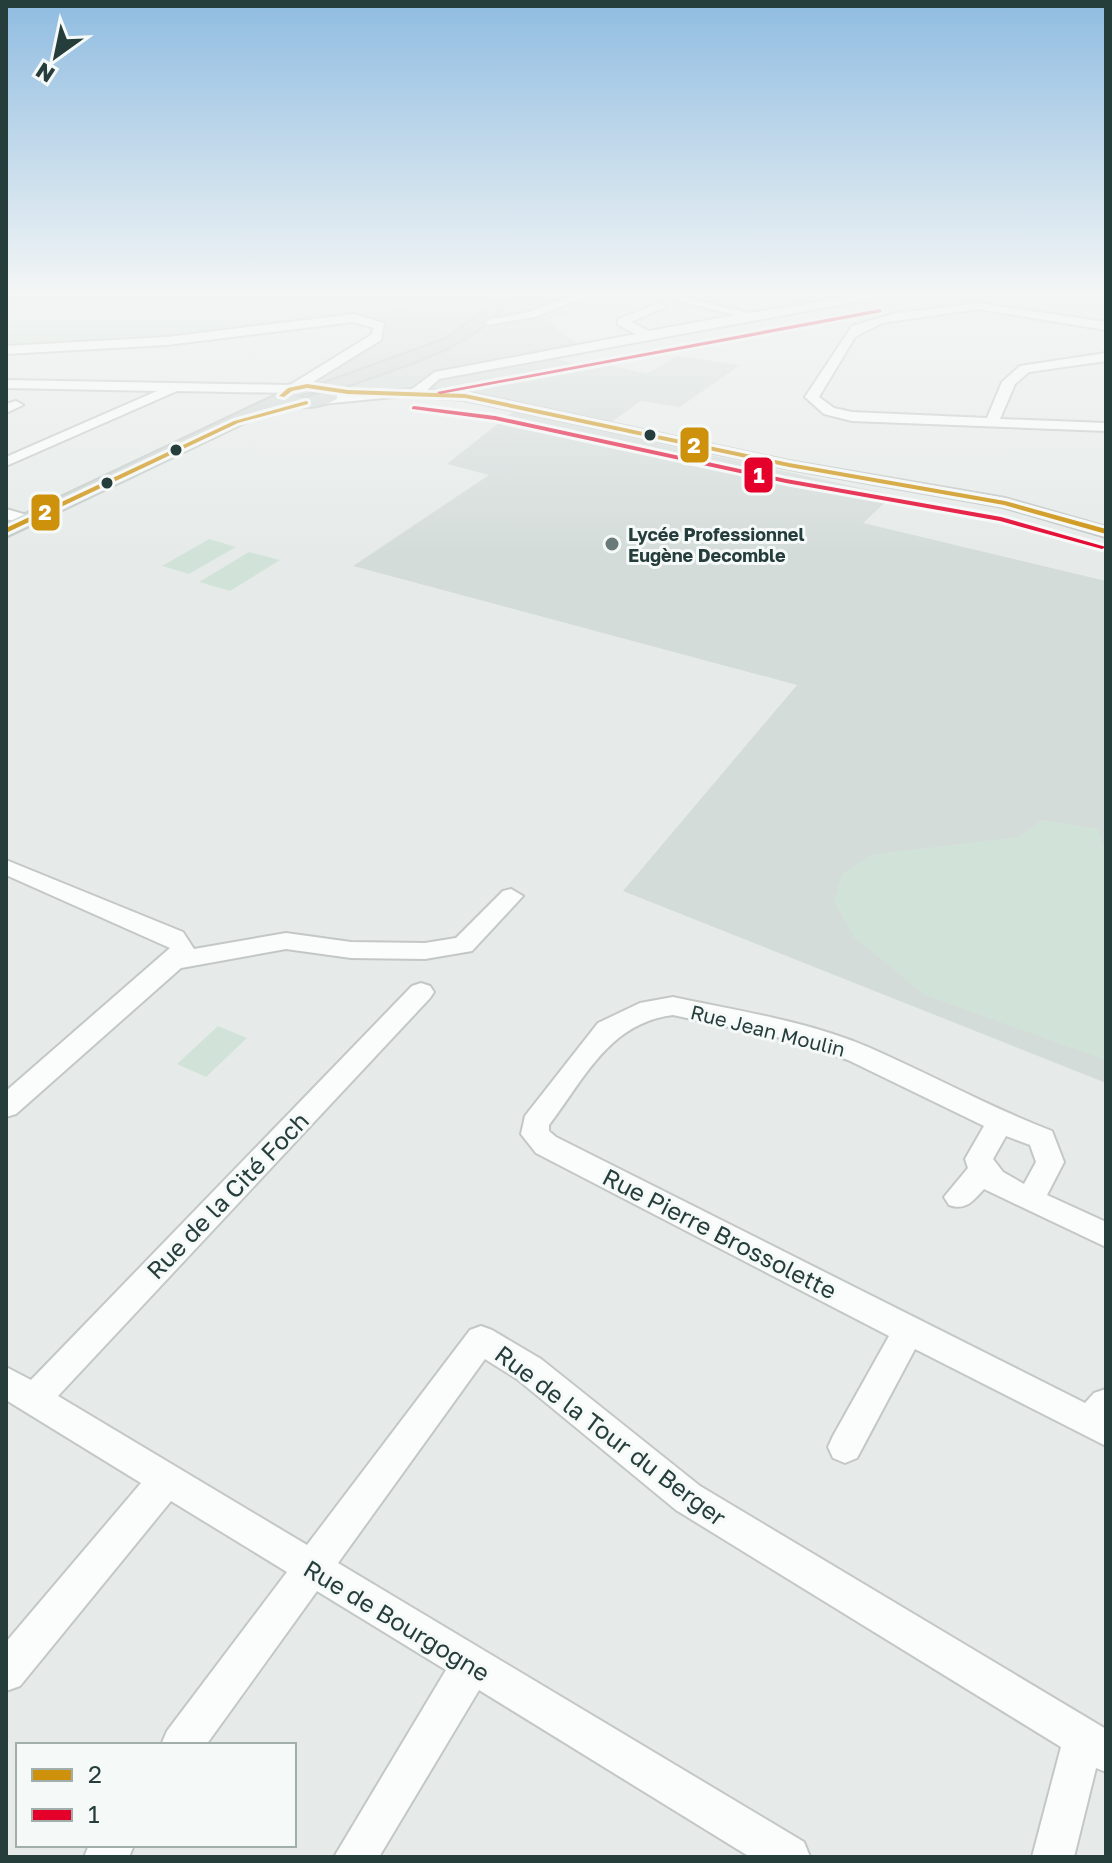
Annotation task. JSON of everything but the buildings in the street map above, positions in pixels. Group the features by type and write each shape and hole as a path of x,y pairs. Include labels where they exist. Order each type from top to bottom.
{"main road":[{"path":"6,531 236,422 340,379"},
{"path":"307,391 343,379"}],"street":[{"path":"307,391 319,379"},
{"path":"416,392 428,379"},
{"path":"824,379 812,397 817,405 836,414 1106,427"},
{"path":"992,422 1013,379"},
{"path":"6,384 178,385 378,394 416,392 498,402 776,463 1005,503 1106,532"},
{"path":"6,462 178,385"},
{"path":"6,514 28,520"},
{"path":"6,867 174,938 178,954"},
{"path":"6,1107 178,954 286,941 351,950 425,951 463,945 511,896"},
{"name":"Rue de la Cité Foch","path":"20,1390 421,992"},
{"name":"Rue Jean Moulin","path":"535,1134 535,1123 607,1029 649,1009 673,1006 794,1032 857,1053 1000,1122 1042,1138 1050,1162 1030,1200"},
{"path":"1000,1122 979,1159 983,1171 997,1185 1106,1235"},
{"name":"Rue Pierre Brossolette","path":"535,1134 546,1145 909,1330 1100,1419"},
{"path":"959,1197 983,1171"},
{"path":"845,1447 909,1330"},
{"name":"Rue de la Tour du Berger","path":"183,1743 314,1570 481,1340 529,1369 688,1498 1095,1745"},
{"name":"Rue de Bourgogne","path":"20,1390 789,1857"},
{"path":"6,1672 166,1480"},
{"path":"355,1857 472,1665"},
{"path":"1053,1857 1095,1745"}],"shaded area":[{"path":"720,379 680,407 641,401 610,423 441,389 347,391 318,381"},
{"path":"513,412 893,495 863,523 1106,581 1106,1083 623,891 797,685 353,566 489,475 447,464"}],"green space":[{"path":"209,539 236,547 189,574 162,566"},
{"path":"249,552 280,560 230,591 199,582"},
{"path":"1042,820 1098,829 1106,852 1106,1060 925,995 854,937 834,901 842,875 871,855 1019,837"},
{"path":"218,1026 247,1038 206,1077 177,1064"}],"transit line":[{"name":"1","path":"440,392 511,379"},
{"name":"2","path":"282,396 290,389 307,386 348,392 465,396 789,465 1005,503 1106,532"},
{"name":"2","path":"6,531 236,422 306,403"},
{"name":"1","path":"414,408 495,418 786,481 1001,519 1102,547"}],"place":[{"name":"Lycée Professionnel Eugène Decomble","path":"612,544"}]}
